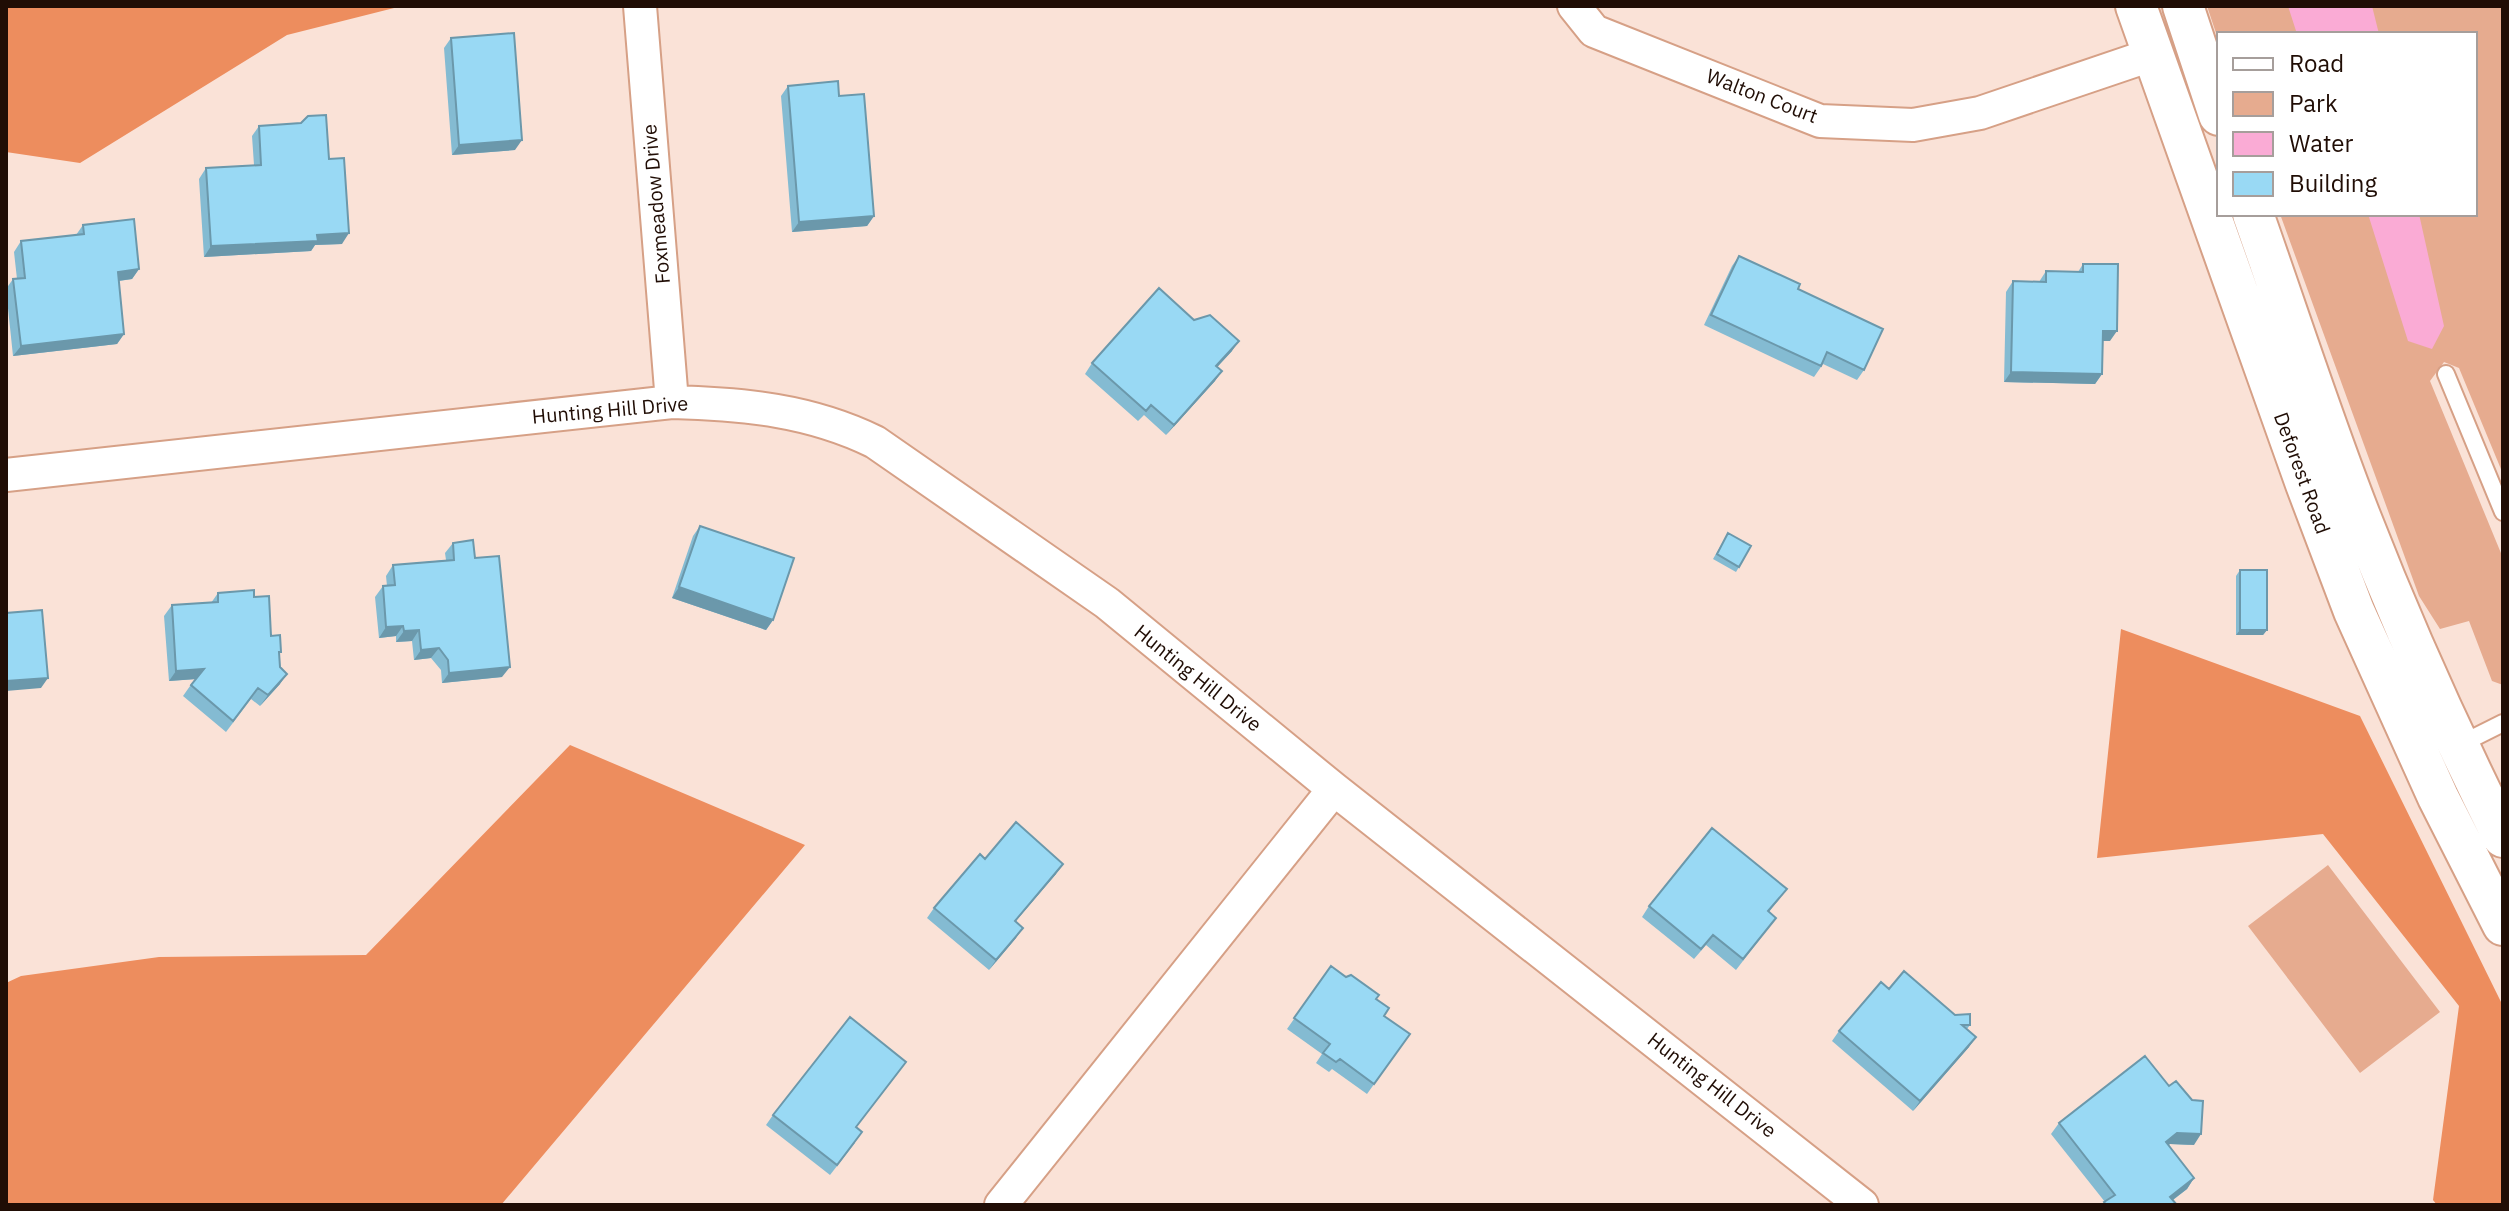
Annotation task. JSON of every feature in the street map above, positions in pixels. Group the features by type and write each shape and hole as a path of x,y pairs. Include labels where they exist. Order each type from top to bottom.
{"street":[{"name":"Foxmeadow Drive","path":"640,6 672,402"},
{"name":"Walton Court","path":"1574,6 1594,31 1820,121 1913,125 1980,113 2151,55"},
{"name":"Deforest Road","path":"2136,6 2151,55 2354,611 2438,797 2503,925"},
{"path":"2183,6 2217,109"},
{"name":"Deforest Road","path":"2254,216 2357,508 2395,605 2503,837"},
{"name":"Hunting Hill Drive","path":"6,475 672,402 771,408 843,427 875,442 1107,603 1334,789 1862,1205"},
{"path":"1001,1205 1334,789"}],"lane":[{"path":"2446,374 2503,512"},
{"path":"2458,746 2503,723"}],"green space":[{"path":"2207,6 2503,6 2503,474 2459,368 2444,362 2430,381 2503,558 2503,685 2492,681 2469,621 2440,629 2419,596 2281,216 2477,216 2477,32 2217,32 2217,36"},
{"path":"2328,865 2440,1012 2360,1073 2248,926"}],"shaded area":[{"path":"6,6 402,6 287,35 80,163 6,152"},
{"path":"2121,629 2360,716 2503,1006 2503,1205 2437,1205 2433,1200 2459,1006 2323,834 2097,858"},
{"path":"570,745 805,845 501,1205 6,1205 6,983 21,976 159,957 366,955"}],"water":[{"path":"2288,6 2372,6 2378,32 2296,32"},
{"path":"2369,216 2419,216 2444,326 2432,349 2408,341"}],"building":[{"path":"514,33 522,140 459,145 451,38"},
{"path":"838,81 839,96 864,94 874,216 799,222 788,86"},
{"path":"326,115 329,159 344,158 349,233 317,235 318,241 211,246 206,168 261,165 259,126 301,123 308,116"},
{"path":"134,219 139,269 118,272 124,334 21,346 13,279 25,278 21,241 84,234 83,225"},
{"path":"1739,256 1800,284 1798,289 1883,329 1864,370 1827,352 1821,366 1711,315"},
{"path":"2083,264 2118,264 2117,331 2103,331 2102,374 2011,372 2013,281 2046,282 2046,271 2083,272"},
{"path":"1159,288 1194,320 1210,315 1239,341 1216,366 1222,371 1174,425 1151,405 1146,411 1092,363"},
{"path":"700,526 794,558 773,620 679,587"},
{"path":"1728,533 1751,546 1739,567 1717,554"},
{"path":"473,540 475,558 499,556 510,667 449,673 448,660 439,648 421,650 419,630 404,631 403,626 386,627 383,586 395,585 393,565 454,560 453,543"},
{"path":"2240,570 2267,570 2267,630 2240,630"},
{"path":"254,590 254,597 269,596 271,636 280,635 280,667 287,674 268,695 258,688 233,721 191,685 204,669 176,671 172,605 218,602 218,593"},
{"path":"42,610 48,678 6,681 6,613"},
{"path":"1016,822 1063,864 1015,921 1023,928 996,960 934,908 980,854 985,859"},
{"path":"1712,828 1787,889 1768,911 1776,918 1743,959 1713,935 1701,949 1649,906"},
{"path":"1331,966 1346,977 1351,975 1379,995 1376,999 1389,1008 1384,1016 1410,1034 1374,1084 1340,1059 1336,1062 1323,1053 1330,1044 1294,1018"},
{"path":"1904,971 1955,1015 1970,1014 1970,1025 1962,1025 1976,1037 1920,1101 1839,1031 1881,982 1889,989"},
{"path":"850,1017 906,1062 856,1127 862,1132 837,1165 773,1115"},
{"path":"2145,1056 2169,1086 2176,1081 2192,1100 2203,1101 2201,1134 2177,1133 2166,1142 2194,1178 2170,1197 2177,1205 2106,1205 2104,1202 2115,1195 2059,1123"}]}
